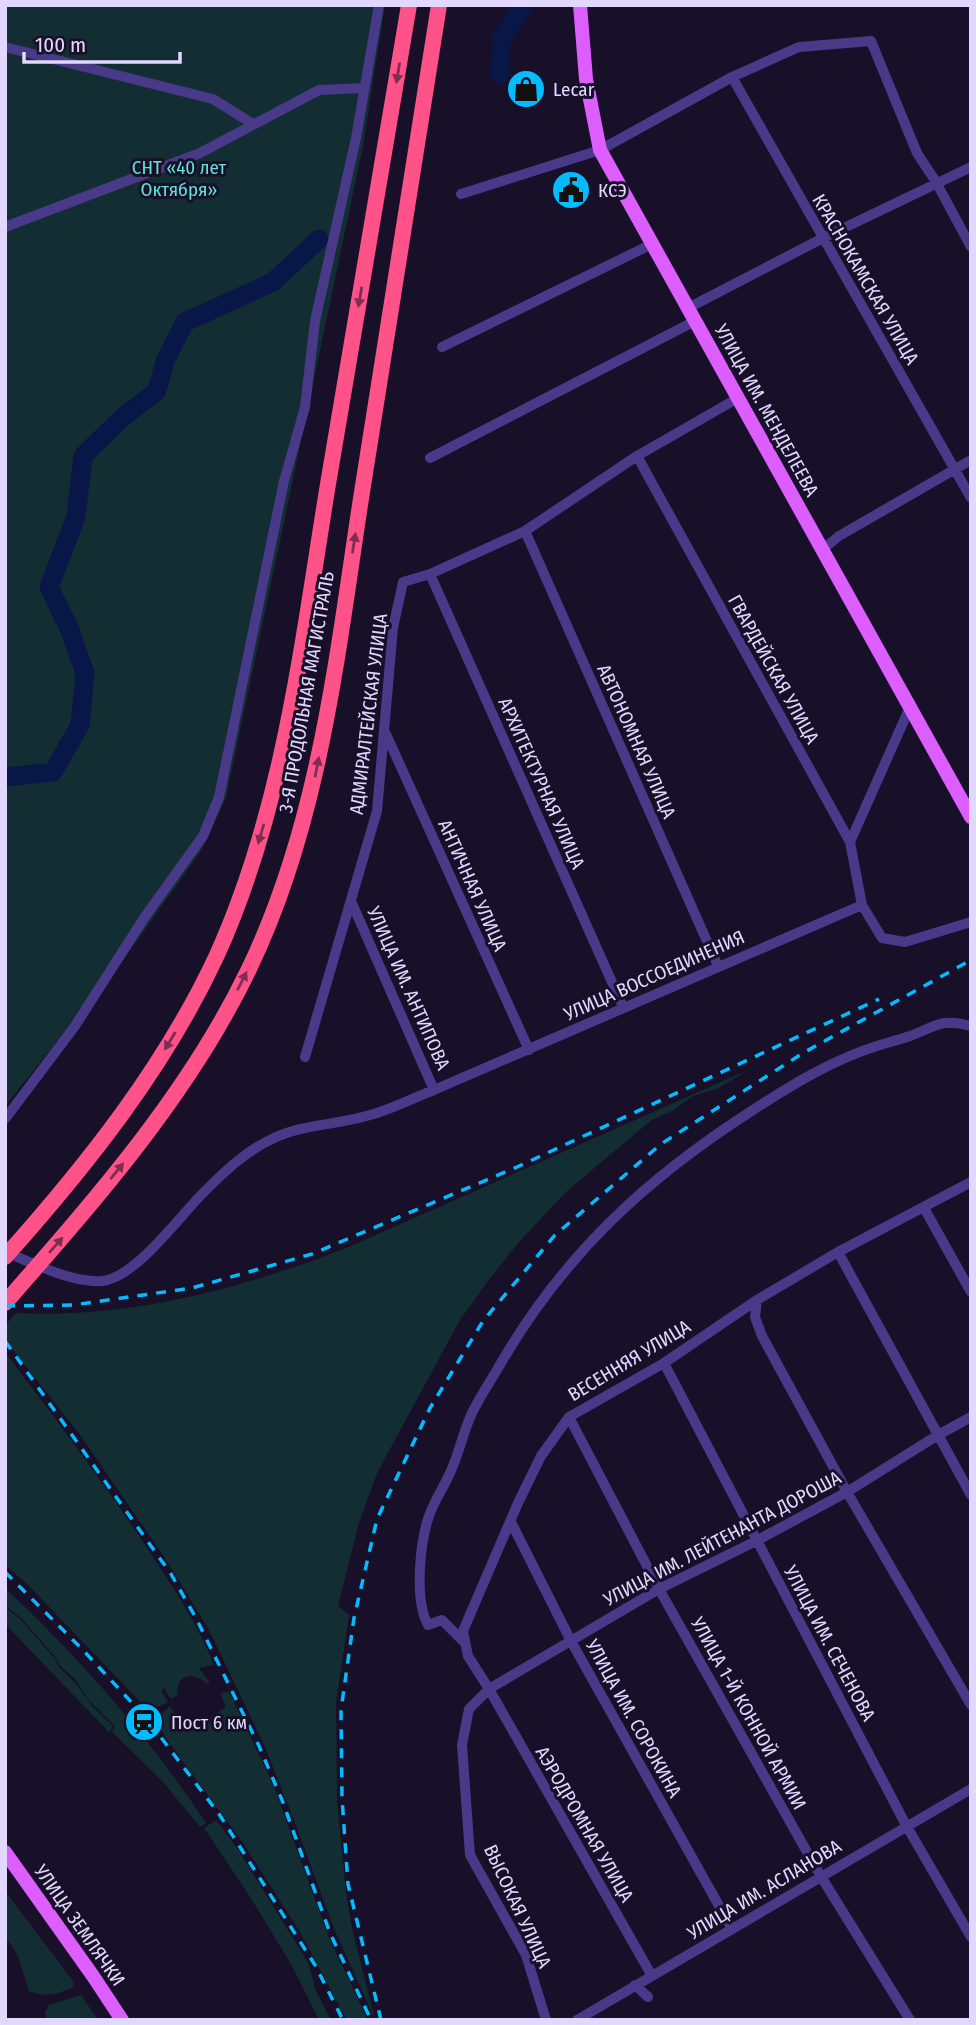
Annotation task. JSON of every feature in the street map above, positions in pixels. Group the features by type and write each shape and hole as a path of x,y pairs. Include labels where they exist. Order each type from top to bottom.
{"highway":[{"name":"3-Я ПРОДОЛЬНАЯ МАГИСТРАЛЬ","path":"5,1255 52,1205 107,1135 169,1044 197,996 248,881 275,781 299,664 409,5"},
{"name":"3-Я ПРОДОЛЬНАЯ МАГИСТРАЛЬ","path":"5,1303 74,1224 165,1109 219,1024 264,935 299,839 312,789 337,658 439,5"}],"main road":[{"name":"УЛИЦА ИМ. МЕНДЕЛЕЕВА","path":"580,5 586,79 600,150 971,817"},
{"name":"УЛИЦА ЗЕМЛЯЧКИ","path":"5,1852 122,2020"},
{"path":"5,1865 25,1879"}],"street":[{"path":"5,1119 75,1026 144,918 203,836 219,797 284,481 305,407 315,321 356,138 379,5"},
{"path":"461,194 600,150 732,77 799,47 871,41 917,153 971,247"},
{"path":"5,47 213,99 253,124"},
{"name":"КРАСНОКАМСКАЯ УЛИЦА","path":"732,77 971,498"},
{"path":"5,227 200,153 319,90 365,88"},
{"path":"430,458 823,238 971,167"},
{"path":"442,347 652,244"},
{"name":"АДМИРАЛТЕЙСКАЯ УЛИЦА","path":"305,1057 377,811 393,628 403,582 430,574 525,531 637,456 738,398"},
{"name":"ГВАРДЕЙСКАЯ УЛИЦА","path":"637,456 850,842 862,905"},
{"path":"822,550 839,536 971,460"},
{"name":"АВТОНОМНАЯ УЛИЦА","path":"525,531 718,966"},
{"name":"АРХИТЕКТУРНАЯ УЛИЦА","path":"430,574 622,1007"},
{"path":"850,842 910,707"},
{"name":"АНТИЧНАЯ УЛИЦА","path":"385,733 529,1050"},
{"name":"УЛИЦА ИМ. АНТИПОВА","path":"351,901 435,1090"},
{"path":"862,905 882,939 905,942 971,922"},
{"name":"УЛИЦА ВОССОЕДИНЕНИЯ","path":"5,1255 63,1274 105,1281 122,1273 139,1260 168,1233 204,1192 246,1154 272,1139 298,1129 371,1115 435,1090 862,905"},
{"path":"489,1689 468,1656 465,1643 442,1620 428,1625 422,1615 420,1562 429,1516 451,1471 472,1413 522,1328 553,1284 594,1236 639,1192 723,1129 783,1090 851,1054 913,1035 933,1024 953,1022 971,1026"},
{"name":"ВЕСЕННЯЯ УЛИЦА","path":"465,1643 463,1631 517,1503 541,1456 569,1417 664,1363 757,1300 838,1252 971,1182"},
{"path":"925,1208 971,1292"},
{"path":"838,1252 971,1495"},
{"path":"757,1300 755,1317 762,1336 847,1492 971,1705"},
{"name":"УЛИЦА ИМ. СЕЧЕНОВА","path":"664,1363 906,1825 971,1937"},
{"name":"УЛИЦА 1-Й КОННОЙ АРМИИ","path":"569,1417 659,1589 820,1875 910,2020"},
{"name":"УЛИЦА ИМ. ЛЕЙТЕНАНТА ДОРОША","path":"489,1689 659,1589 847,1492 971,1417"},
{"name":"УЛИЦА ИМ. СОРОКИНА","path":"511,1522 571,1641 732,1929"},
{"name":"АЭРОДРОМНАЯ УЛИЦА","path":"489,1689 652,1976"},
{"name":"ВЫСОКАЯ УЛИЦА","path":"489,1689 469,1709 462,1745 470,1854 526,1955 547,2020"},
{"name":"УЛИЦА ИМ. АСЛАНОВА","path":"581,2019 971,1788"},
{"path":"635,1985 648,1997"}],"green space":[{"name":"СНТ «40 лет Октября»","path":"5,5 385,5 363,146 226,798 201,851 126,956 5,1106"},
{"path":"748,1070 719,1088 693,1096 672,1111 652,1120 566,1192 519,1242 460,1320 377,1473 359,1523 338,1606 349,1615 336,1703 337,1801 346,1892 352,1928 375,2020 335,1931 264,1745 209,1630 163,1555 80,1435 5,1340 5,1325 16,1313 58,1314 142,1306 264,1277 344,1249"},
{"path":"5,1352 136,1531 178,1596 214,1665 199,1668 210,1683 207,1684 195,1676 188,1676 179,1683 177,1696 171,1699 164,1688 161,1691 168,1702 149,1711 28,1585 5,1565"},
{"path":"5,1588 113,1700 161,1760 206,1823 200,1827 164,1783 112,1732 115,1726 88,1699 75,1679 60,1666 21,1618 5,1605"},
{"path":"5,1607 21,1620 93,1707 113,1726 109,1732 5,1624"},
{"path":"229,1692 273,1784 329,1938 368,2020 347,2020 300,1932 241,1840 155,1720 170,1706 188,1731 226,1707 220,1693"},
{"path":"216,1820 239,1851 309,1964 315,1989 331,2020 319,2020 291,1964 204,1828"},
{"path":"5,1891 73,1981 74,1987 52,1994 29,1991 18,1956 9,1942 5,1943"},
{"path":"81,1995 98,2020 47,2020 45,2012 49,2005"}],"waterway":[{"path":"499,75 502,38 524,5"},
{"path":"5,777 53,772 80,725 85,673 69,628 49,587 76,517 83,456 123,417 157,391 165,361 185,322 273,282 319,239"}],"railway":[{"path":"381,2020 348,1884 342,1798 341,1710 354,1618 377,1519 430,1408 483,1321 555,1235 661,1144 803,1053 971,960"},
{"path":"5,1306 73,1305 192,1288 312,1254 517,1167 879,999"},
{"path":"5,1341 171,1574 196,1618 259,1746 282,1800 330,1933 371,2020"},
{"path":"5,1572 147,1719 219,1814 315,1965 343,2020"}],"place":[{"name":"Lecar","path":"526,89"},
{"name":"КСЭ","path":"571,190"},
{"name":"Пост 6 км","path":"144,1722"}]}
